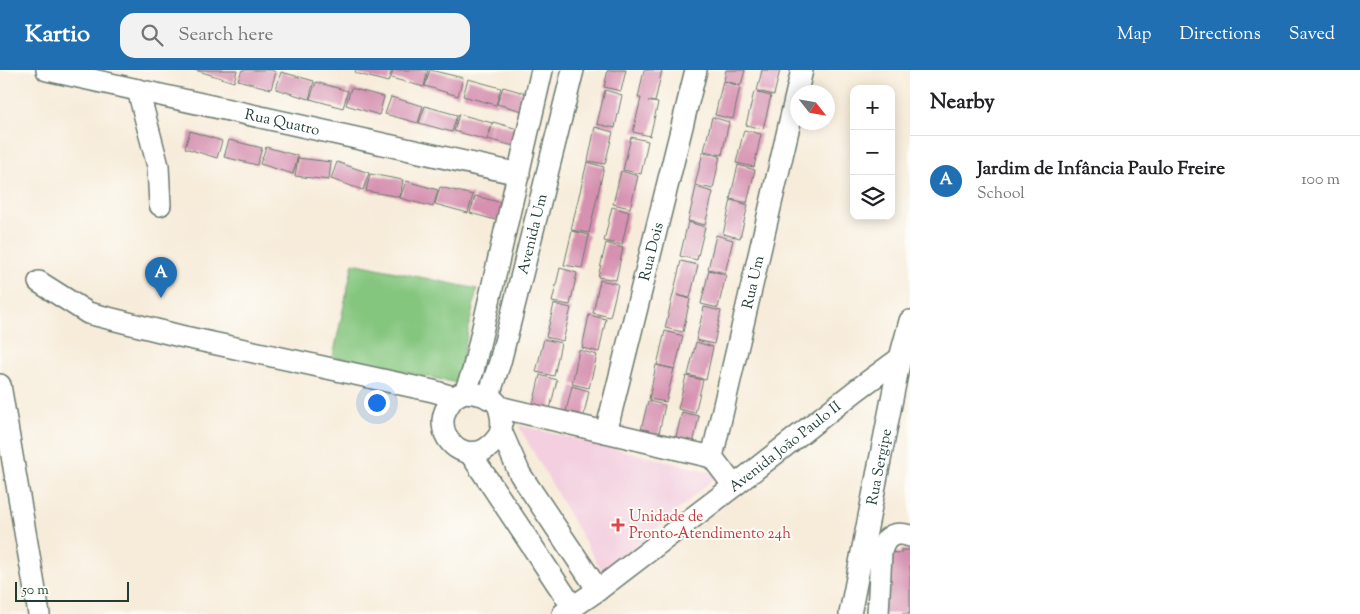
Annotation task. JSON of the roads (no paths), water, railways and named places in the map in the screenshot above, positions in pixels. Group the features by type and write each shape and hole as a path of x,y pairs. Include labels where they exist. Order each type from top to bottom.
{"street":[{"name":"Rua Quatro","path":"47,70 519,174"},
{"name":"Avenida Um","path":"459,394 472,371 542,70"},
{"name":"Avenida Um","path":"494,402 500,362 573,70"},
{"name":"Rua Dois","path":"606,432 696,70"},
{"name":"Rua Um","path":"712,457 802,70"},
{"path":"138,90 158,166 160,205"},
{"path":"39,282 88,313 180,336 433,392 477,393 494,402 606,432 712,457 734,486"},
{"name":"Rua Sergipe","path":"850,614 905,354 910,320"},
{"name":"Avenida João Paulo II","path":"568,610 598,590 905,354"},
{"path":"0,385 39,614"},
{"path":"459,394 445,410 442,420 446,438 461,451 470,453 480,452 489,448 496,440 501,431 502,421 494,402"},
{"path":"501,431 520,474 598,590"},
{"path":"470,453 568,610"},
{"path":"878,614 883,544 890,536 898,534 910,536"}],"place":[{"name":"Jardim de Infância Paulo Freire","path":"161,298"},
{"name":"Unidade de Pronto-Atendimento 24h","path":"618,525"}]}
